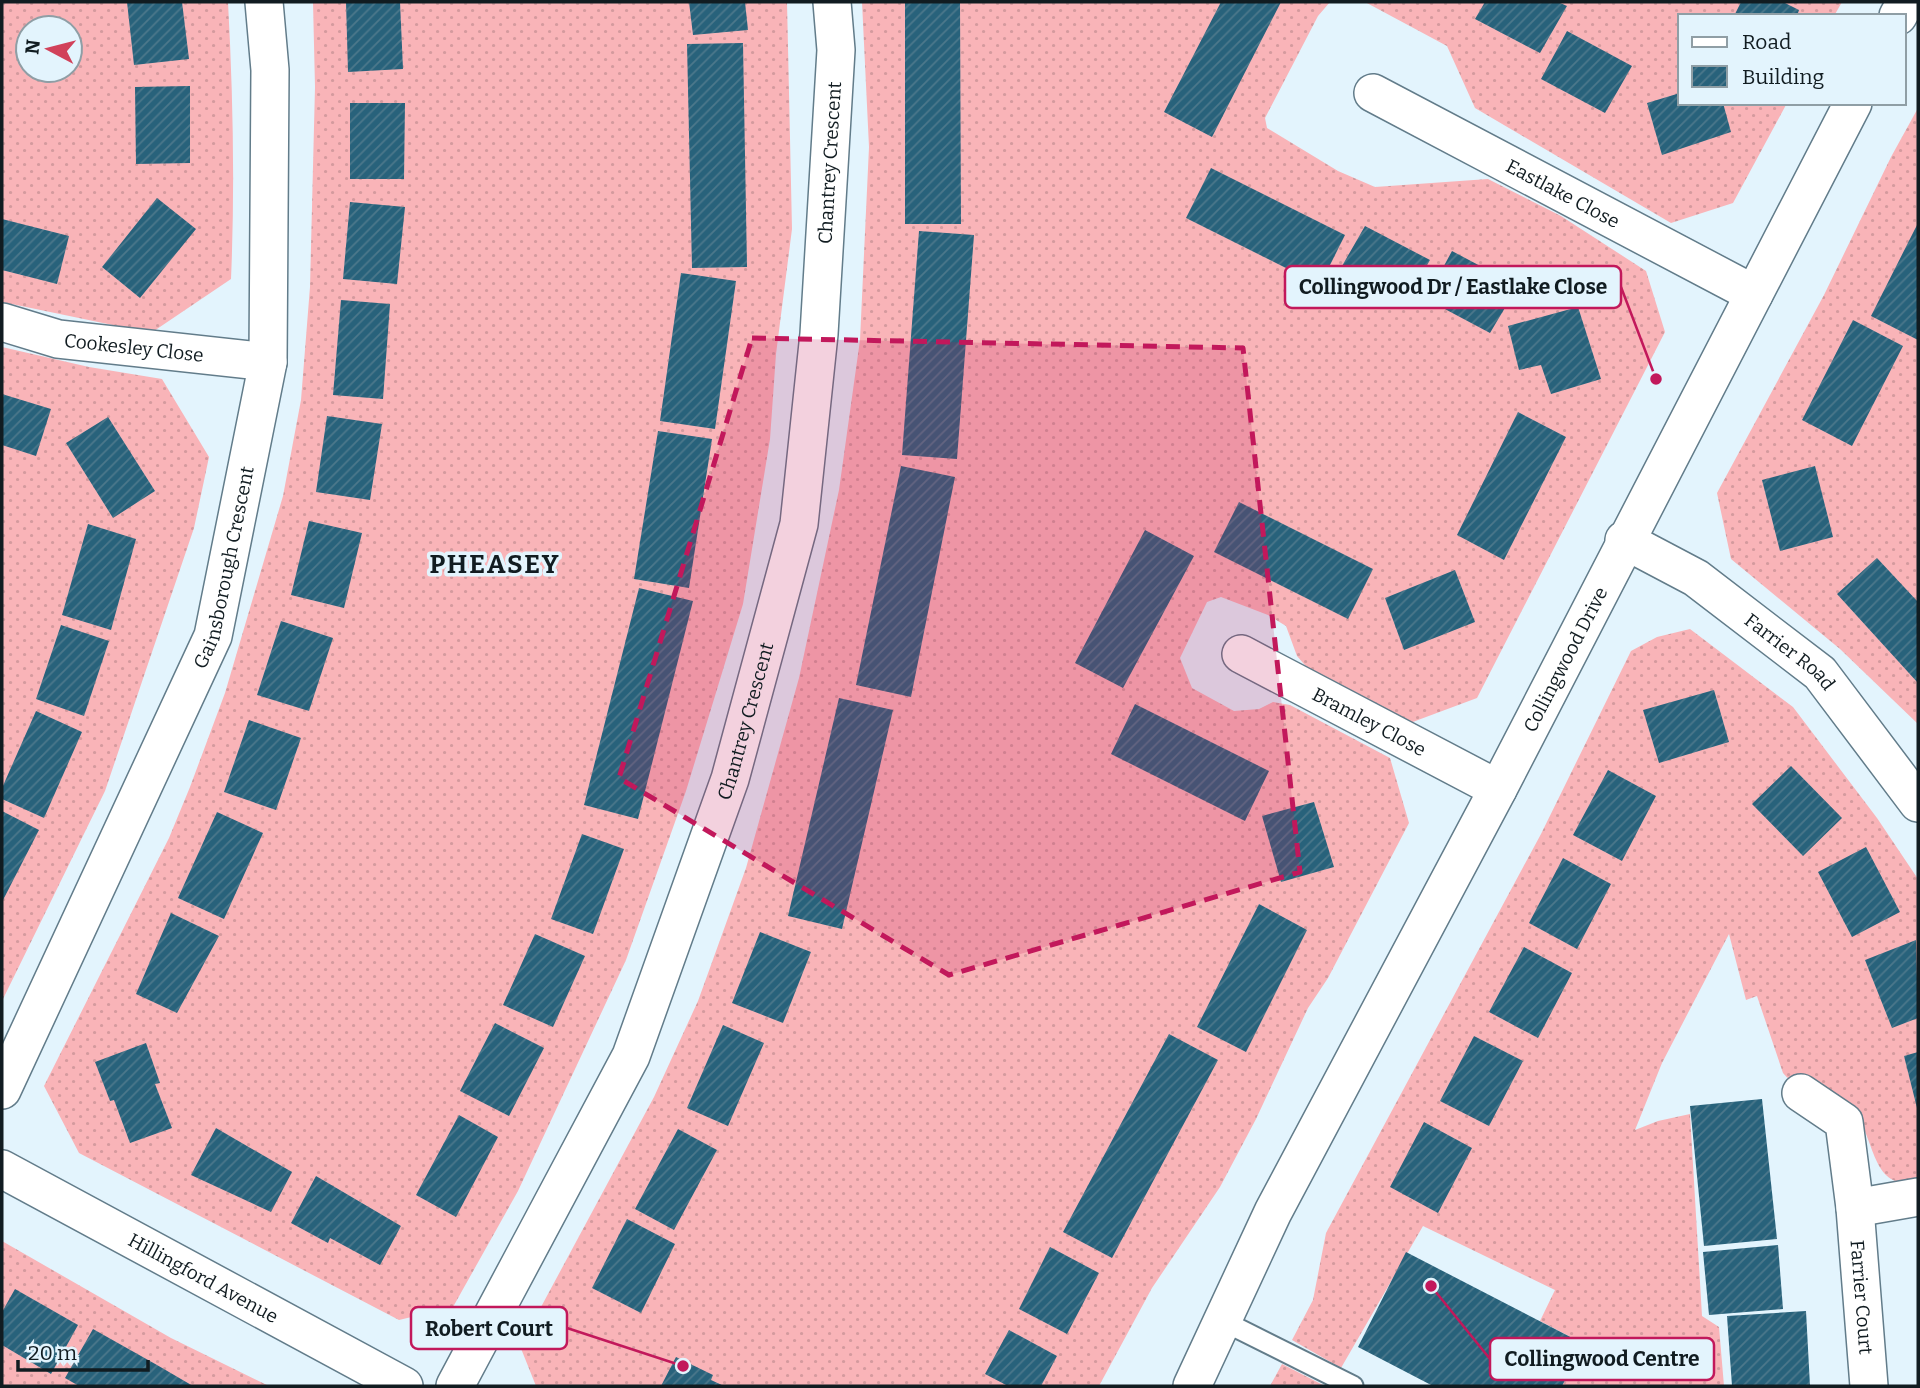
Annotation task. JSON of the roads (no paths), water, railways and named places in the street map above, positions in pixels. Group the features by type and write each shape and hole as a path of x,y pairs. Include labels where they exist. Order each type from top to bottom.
{"street":[{"name":"Gainsborough Crescent","path":"2,1090 213,636 268,362 271,70 264,2"},
{"name":"Chantrey Crescent","path":"455,1386 631,1056 730,779 799,524 819,334 836,50 832,2"},
{"name":"Eastlake Close","path":"1373,93 1754,294"},
{"name":"Collingwood Drive","path":"1168,1386 1273,1212 1498,789 1624,540 1852,105"},
{"name":"Cookesley Close","path":"2,322 58,340 268,362"},
{"name":"Farrier Road","path":"1624,540 1696,578 1820,673 1918,803"},
{"name":"Bramley Close","path":"1241,654 1498,789"},
{"name":"Farrier Court","path":"1801,1093 1844,1122 1855,1208 1869,1386"},
{"name":"Hillingford Avenue","path":"2,1168 404,1386"},
{"path":"1855,1208 1918,1197"},
{"name":"Collingwood Drive","path":"1192,1386 1273,1212"}],"lane":[{"path":"1223,1321 1353,1386"}],"place":[{"name":"Collingwood Dr / Eastlake Close","path":"1656,379"},
{"name":"Collingwood Centre","path":"1431,1286"},
{"name":"Robert Court","path":"683,1366"}],"district":[{"name":"PHEASEY","path":"495,564"}]}
